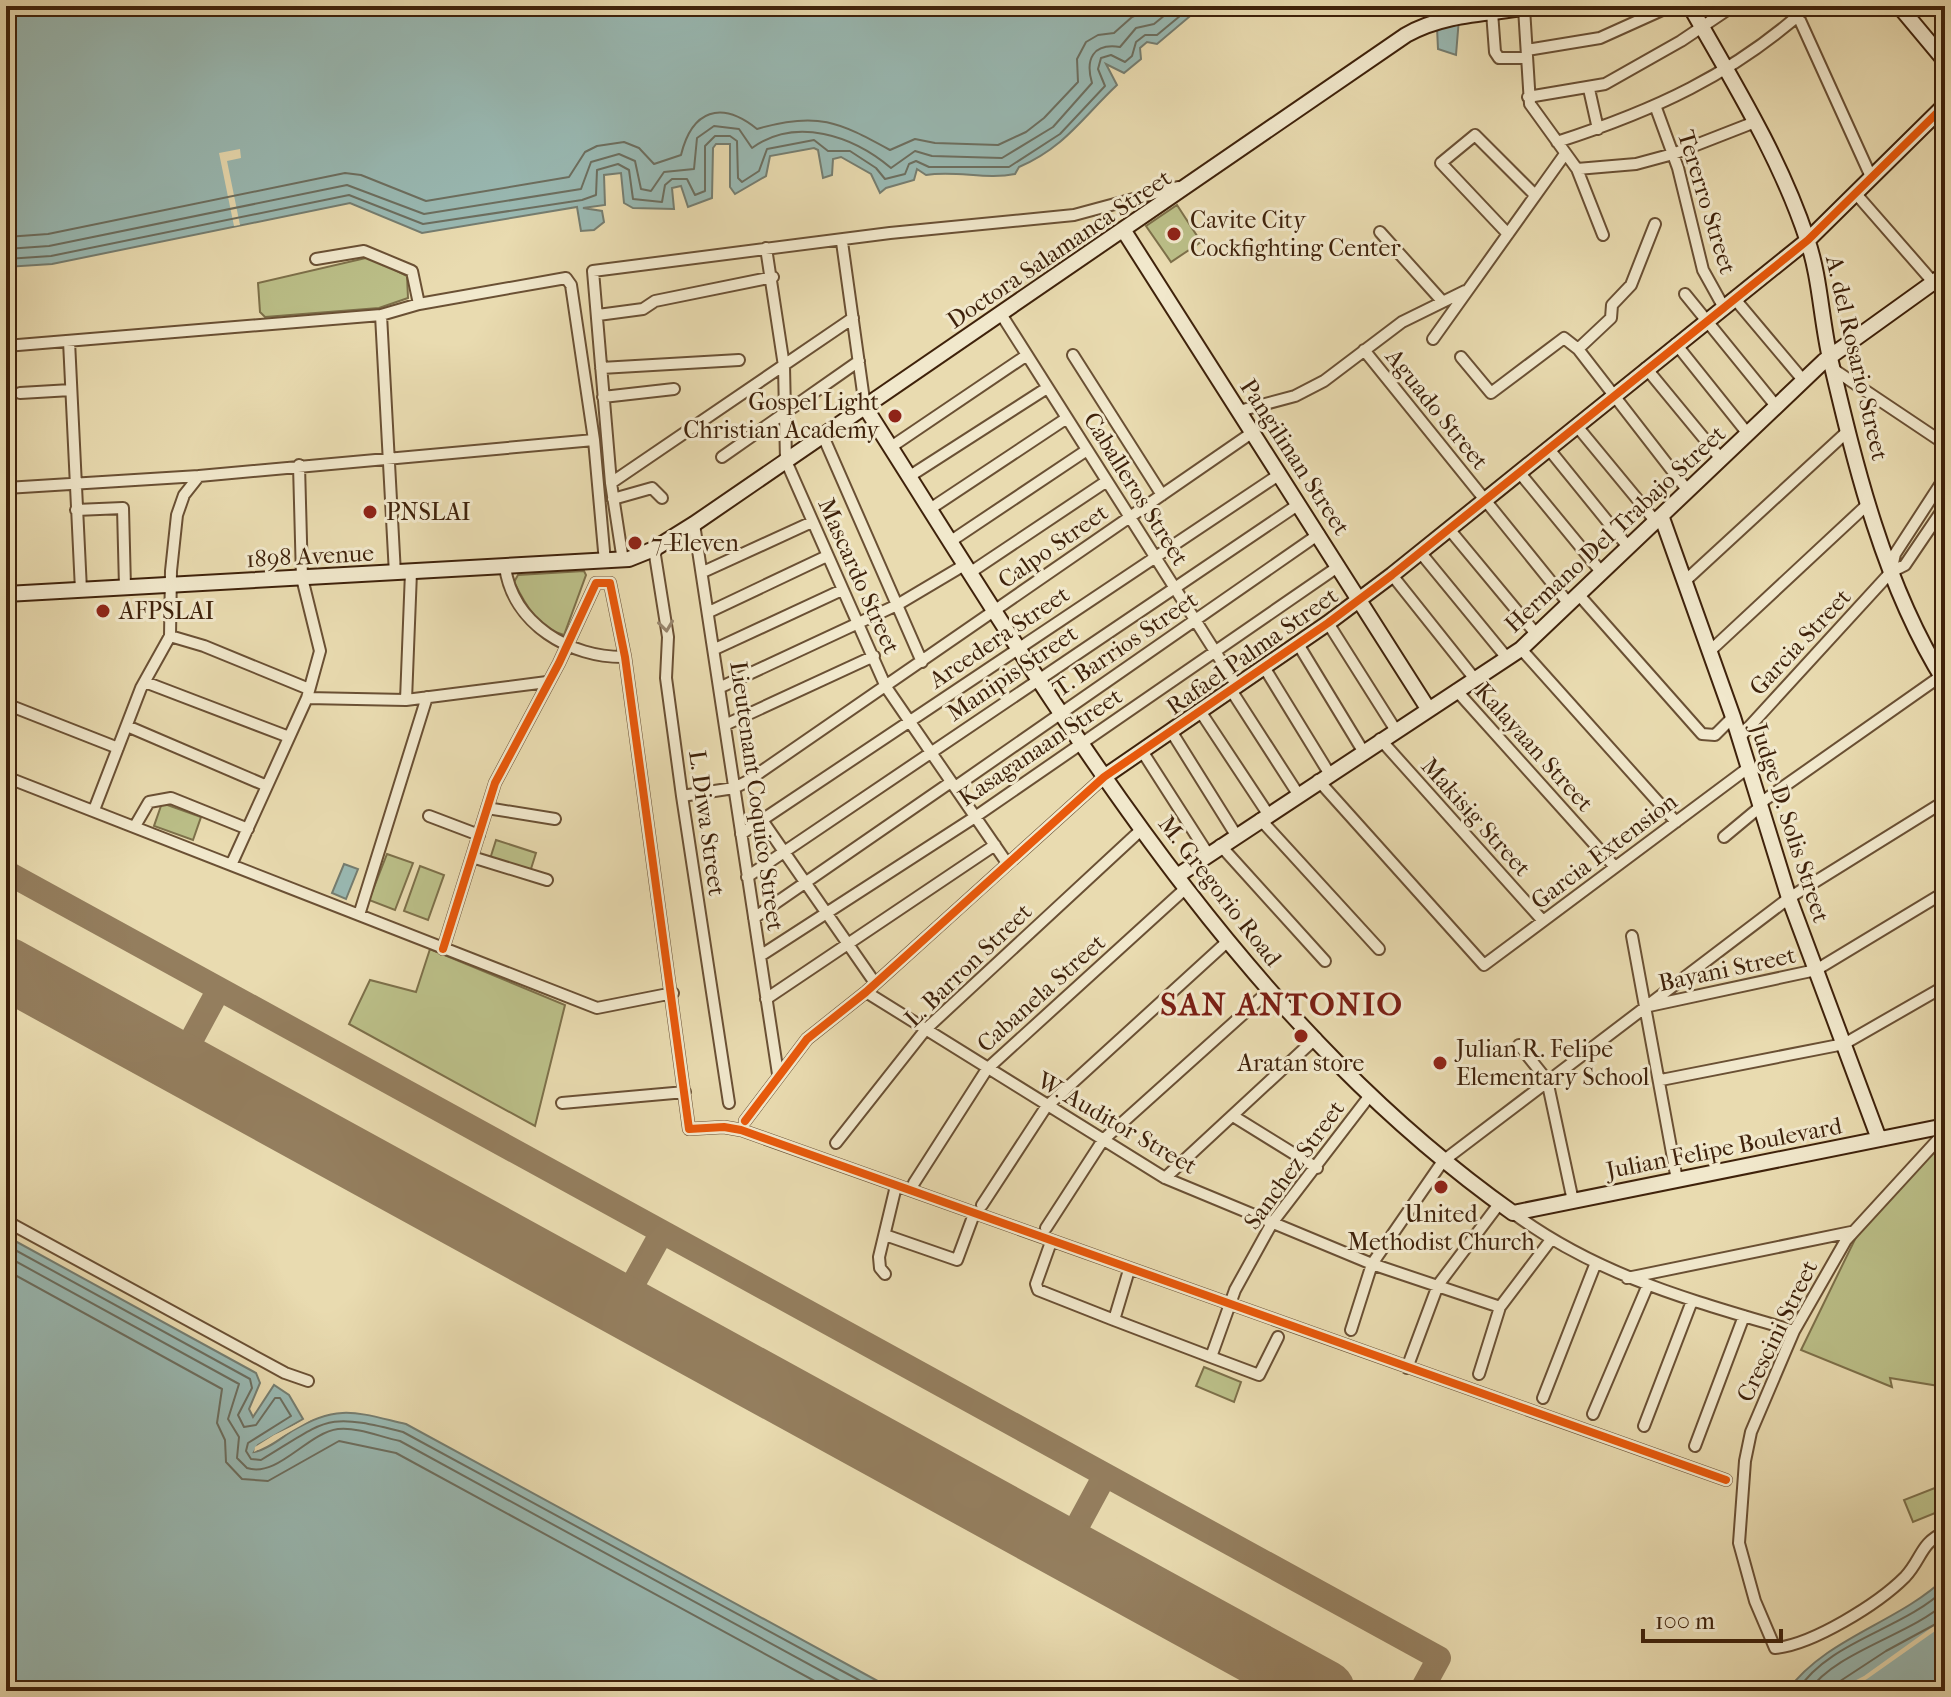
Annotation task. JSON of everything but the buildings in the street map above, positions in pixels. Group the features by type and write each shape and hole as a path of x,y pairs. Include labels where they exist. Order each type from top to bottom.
{"street":[{"path":"1492,12 1495,52 1499,58 1600,38 1671,6"},
{"name":"A. del Rosario Street","path":"1690,6 1755,122 1808,240 1832,363 1869,503 1891,572 1943,679"},
{"path":"1528,97 1589,89 1629,71 1733,6"},
{"path":"1557,142 1656,108 1727,69 1809,6"},
{"path":"1899,6 1945,61"},
{"path":"1531,7 1527,54 1528,97 1577,169 1603,235"},
{"name":"Doctora Salamanca Street","path":"615,562 654,549 694,524 1196,183 1406,35 1468,14 1531,7"},
{"path":"1798,16 1872,179"},
{"path":"1589,89 1598,129"},
{"name":"Rafael Palma Street","path":"745,1121 807,1039 866,992 1104,777 1361,600 1808,240 1945,105"},
{"name":"Tererro Street","path":"1656,108 1673,154 1703,270 1728,302 1803,380"},
{"path":"1577,169 1636,164 1673,154 1755,122"},
{"path":"1508,234 1441,163 1475,135 1535,195"},
{"path":"1433,339 1565,154"},
{"path":"615,562 598,315 591,274 595,269 842,242 905,231 1074,215 1196,183"},
{"path":"1857,195 1941,281"},
{"path":"1578,349 1611,318 1612,305 1631,285 1655,224"},
{"name":"Pangilinan Street","path":"1124,231 1427,707"},
{"path":"1380,232 1442,301"},
{"path":"842,242 865,407"},
{"path":"766,248 773,277 784,366 786,461"},
{"path":"316,259 364,251 412,271 419,304"},
{"path":"598,315 643,309 655,301 773,277"},
{"path":"6,346 381,315 419,304 566,278 571,285 615,562"},
{"name":"Hermano Del Trabajo Street","path":"1177,876 1427,707 1521,649 1659,521 1803,380 1832,363 1941,281"},
{"path":"1239,411 1295,396 1324,381 1402,322 1465,291"},
{"path":"1685,294 1776,406"},
{"name":"Caballeros Street","path":"1001,314 1215,651 1298,794"},
{"path":"381,315 395,574"},
{"path":"611,483 853,318"},
{"path":"1461,357 1491,393 1564,338 1578,349 1688,491"},
{"path":"69,341 81,590"},
{"path":"1676,344 1748,434"},
{"name":"Aguado Street","path":"1364,350 1485,500 1574,600 1702,734 1715,735 1733,717"},
{"path":"891,447 1027,355"},
{"path":"1073,355 1162,495"},
{"path":"601,368 739,360"},
{"path":"722,457 859,361"},
{"path":"1832,363 1945,444"},
{"path":"1646,368 1721,459"},
{"path":"910,476 1047,388"},
{"path":"603,397 674,389"},
{"path":"20,393 71,390"},
{"name":"M. Gregorio Road","path":"865,407 1019,648 1142,829 1270,990 1371,1094 1443,1161 1550,1241 1595,1265 1647,1287 1794,1331"},
{"path":"930,509 1067,418"},
{"path":"1576,425 1659,521"},
{"path":"1685,581 1849,430"},
{"name":"Calpo Street","path":"734,788 886,687 1253,432"},
{"path":"823,436 922,662"},
{"path":"6,488 199,476 594,440"},
{"path":"1548,448 1629,548"},
{"path":"951,541 1087,450"},
{"name":"Mascardo Street","path":"786,461 886,687 1007,863"},
{"path":"232,863 308,694 320,651 302,578 299,465"},
{"path":"1519,472 1602,573"},
{"name":"Arcedera Street","path":"741,834 1280,474"},
{"path":"94,810 145,682 170,636 177,515 184,495 199,476"},
{"name":"Garcia Street","path":"1891,572 1895,554 1945,477"},
{"path":"721,687 858,624 968,568 1107,481"},
{"path":"613,499 652,488 662,498"},
{"path":"1710,651 1869,503"},
{"name":"Manipis Street","path":"747,877 1299,504"},
{"name":"Garcia Street","path":"1739,738 1891,572 1905,565 1945,506"},
{"path":"76,510 123,508 125,587"},
{"name":"Judge D. Solis Street","path":"1659,521 1710,651 1789,898 1879,1139"},
{"path":"703,572 812,522"},
{"name":"Lieutenant Coquico Street","path":"694,524 727,724 778,1074"},
{"path":"1449,529 1537,635"},
{"name":"T. Barrios Street","path":"754,918 1196,621 1319,534"},
{"name":"L. Diwa Street","path":"654,549 668,637 666,678 729,1103"},
{"path":"1420,552 1507,658"},
{"path":"709,612 827,556"},
{"name":"1898 Avenue","path":"6,594 615,562"},
{"name":"Kasaganaan Street","path":"760,956 975,817 1339,566"},
{"path":"505,567 517,604 530,620 567,645 603,657 625,657"},
{"path":"406,700 411,572"},
{"path":"1392,575 1474,678"},
{"path":"443,949 495,783 596,583 610,583 625,657 673,993 689,1129 724,1127 741,1130 896,1186 978,1209 1051,1242 1726,1480"},
{"path":"715,649 842,590"},
{"path":"1328,623 1395,729"},
{"path":"170,636 204,646 308,694 406,700 547,682"},
{"path":"1298,644 1363,751"},
{"path":"1521,649 1676,822"},
{"path":"727,724 874,656"},
{"path":"1264,667 1324,777"},
{"path":"1724,837 1760,805 1943,679"},
{"path":"145,682 289,737"},
{"name":"Kalayaan Street","path":"1456,690 1615,867"},
{"path":"359,915 427,697"},
{"path":"6,704 118,748"},
{"path":"1200,711 1264,816 1379,949"},
{"path":"127,726 267,786"},
{"path":"1171,731 1236,835"},
{"name":"Makisig Street","path":"1380,739 1543,921"},
{"path":"1142,751 1214,850 1325,961"},
{"name":"Garcia Extension","path":"1324,777 1484,965 1748,768"},
{"path":"6,777 597,1008 673,993"},
{"path":"682,796 734,788"},
{"path":"135,826 149,802 171,798 248,829"},
{"path":"1351,1330 1372,1264 1443,1161 1789,898 1945,801"},
{"path":"487,808 555,819"},
{"path":"429,816 479,835"},
{"path":"762,820 875,983"},
{"name":"L. Barron Street","path":"836,1143 926,1029 1142,829"},
{"path":"766,999 995,845"},
{"path":"472,857 547,880"},
{"name":"Cabanela Street","path":"914,1183 987,1069 1186,888"},
{"name":"Bayani Street","path":"1646,1007 1816,970 1945,892"},
{"path":"1632,936 1661,1080 1677,1180"},
{"path":"885,1235 957,1260 978,1209 1046,1107 1228,941"},
{"path":"1661,1080 1844,1044 1945,986"},
{"path":"1046,1228 1103,1140 1270,990"},
{"name":"W. Auditor Street","path":"866,992 1046,1107 1165,1178 1372,1264 1500,1307"},
{"path":"1165,1178 1316,1038"},
{"path":"1519,1045 1547,1080 1573,1201"},
{"path":"562,1103 685,1092"},
{"name":"Sanchez Street","path":"1211,1357 1235,1290 1272,1223 1371,1094"},
{"path":"1233,1116 1317,1168"},
{"name":"Julian Felipe Boulevard","path":"1513,1213 1945,1126"},
{"name":"Crescini Street","path":"1945,1132 1851,1232 1794,1331 1754,1424 1745,1461 1739,1543 1755,1601 1775,1648 1788,1647 1819,1635 1905,1577 1929,1539 1945,1532"},
{"path":"885,1274 878,1262 896,1186"},
{"path":"1407,1368 1438,1285 1499,1204"},
{"path":"6,1221 285,1373 308,1381"},
{"path":"1625,1278 1851,1232"},
{"path":"1479,1374 1500,1307 1550,1241"},
{"path":"1051,1242 1036,1284 1038,1290 1259,1375 1278,1337"},
{"path":"1543,1398 1595,1265"},
{"path":"1114,1320 1129,1270"},
{"path":"1593,1414 1647,1287"},
{"path":"1644,1426 1692,1301"},
{"path":"1695,1446 1744,1316"}],"green space":[{"name":"Cavite City Cockfighting Center","path":"1177,205 1201,242 1171,262 1146,226"},
{"path":"370,257 407,276 408,298 379,308 265,317 260,312 258,283"},
{"path":"584,571 586,575 564,635 540,621 514,582 518,575"},
{"path":"162,803 201,817 193,840 154,826"},
{"path":"496,840 536,853 530,872 490,859"},
{"path":"387,854 413,863 395,910 369,900"},
{"path":"420,866 444,875 428,920 404,911"},
{"path":"430,949 565,1005 535,1126 349,1024 370,980 416,992"},
{"path":"1945,1140 1945,1387 1890,1378 1892,1387 1801,1350 1860,1229"},
{"path":"1204,1367 1241,1382 1234,1402 1196,1386"},
{"path":"1945,1484 1945,1509 1913,1522 1904,1500"}],"water":[{"path":"6,6 1202,6 1157,44 1147,42 1140,48 1141,59 1124,73 1106,64 1117,85 1061,141 1019,167 1015,174 926,175 917,169 914,180 886,188 880,193 871,174 841,157 833,159 832,175 823,178 818,150 814,148 770,156 766,176 735,194 730,187 730,144 716,144 713,148 712,198 688,207 681,186 672,188 674,209 633,208 624,203 621,173 604,175 605,205 583,208 602,211 604,222 594,230 581,231 577,207 422,233 350,203 52,264 6,267"},
{"path":"1436,6 1460,6 1456,55 1438,49"},
{"path":"344,864 358,869 346,899 332,893"},
{"path":"6,1236 256,1373 260,1383 249,1409 253,1417 274,1385 289,1395 303,1419 258,1445 254,1452 308,1422 336,1414 361,1414 406,1424 896,1691 6,1691"},
{"path":"1945,1578 1945,1691 1787,1691 1803,1672 1822,1657 1906,1607"}],"pier":[{"path":"240,149 241,158 227,161 240,225 234,226 219,153"},
{"path":"330,1408 336,1411 316,1417 254,1452 255,1447 274,1435"},
{"path":"1945,1618 1945,1624 1867,1679 1845,1691 1835,1691 1864,1676"}],"taxiway":[{"path":"6,872 1439,1658 1421,1691"},
{"path":"179,1063 219,989"},
{"path":"621,1306 662,1232"},
{"path":"1065,1549 1105,1475"}],"runway":[{"path":"6,968 1324,1691"}],"cycle path":[{"path":"745,1121 807,1039 866,992 1104,777 1328,623 1392,575 1808,240 1945,105"},
{"path":"443,949 495,783 559,663 596,583 610,583 625,657 689,1129 724,1127 741,1130 1726,1480"}],"place":[{"name":"Cavite City Cockfighting Center","path":"1174,234"},
{"name":"Gospel Light Christian Academy","path":"895,416"},
{"name":"PNSLAI","path":"370,512"},
{"name":"7-Eleven","path":"635,543"},
{"name":"AFPSLAI","path":"103,611"},
{"name":"Aratan store","path":"1301,1036"},
{"name":"Julian R. Felipe Elementary School","path":"1440,1063"},
{"name":"United Methodist Church","path":"1441,1187"}],"district":[{"name":"SAN ANTONIO","path":"1282,1004"}]}
